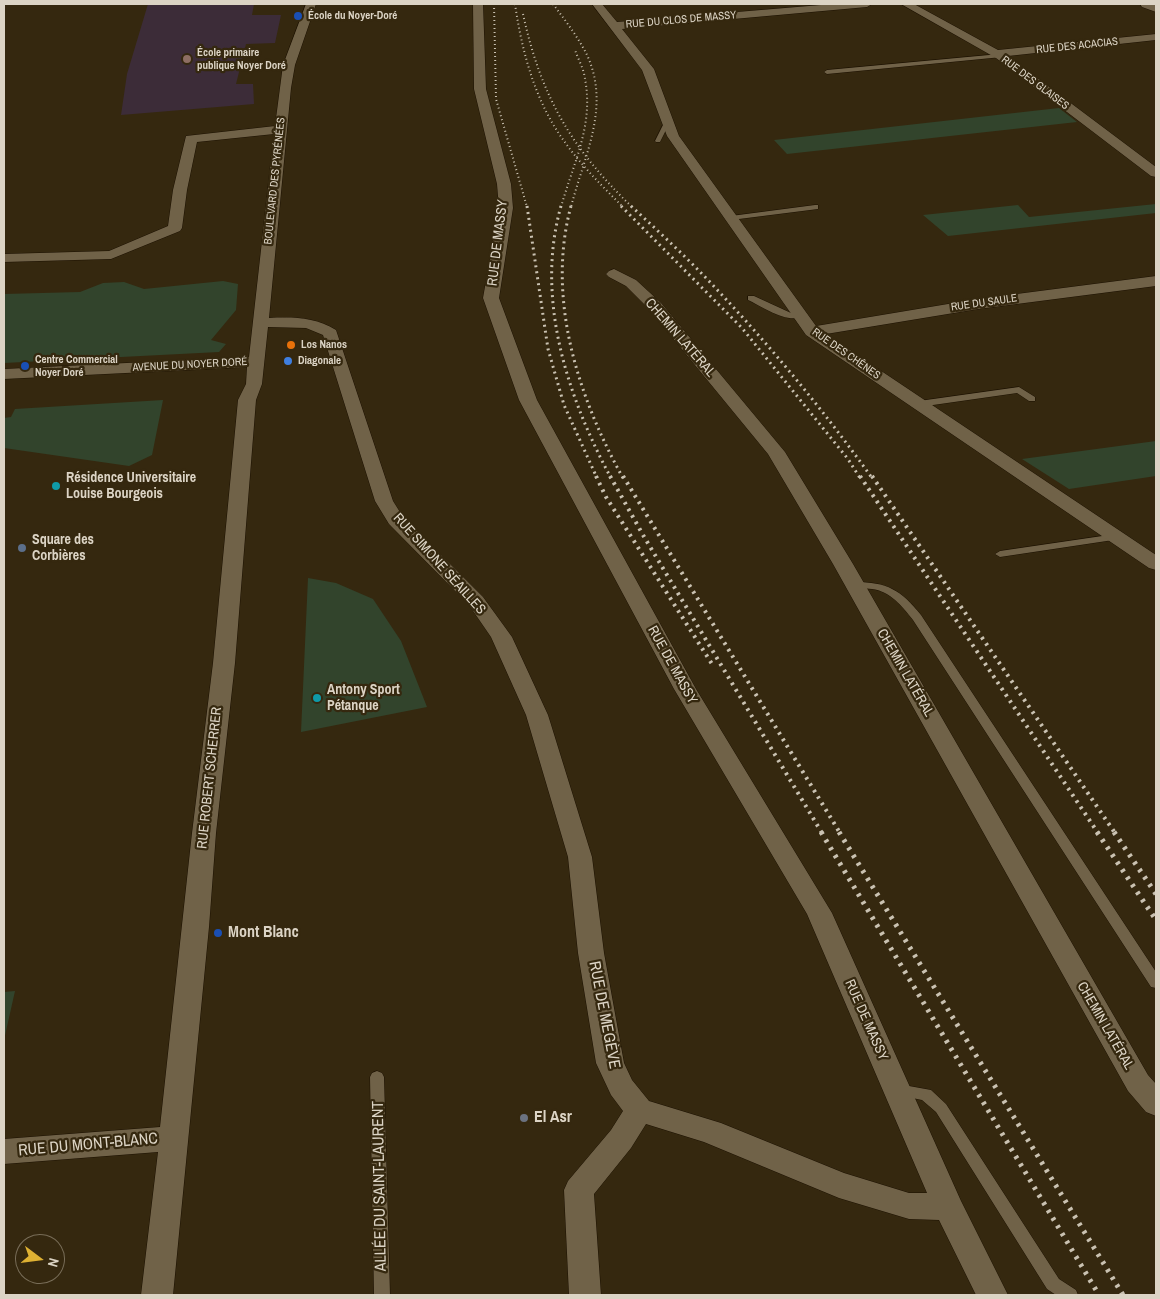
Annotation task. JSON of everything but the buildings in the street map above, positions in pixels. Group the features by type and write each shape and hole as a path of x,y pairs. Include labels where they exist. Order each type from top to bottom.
{"main road":[{"path":"1147,4 1156,8"}],"street":[{"name":"BOULEVARD DES PYRÉNÉES","path":"256,362 280,129 289,65 311,4"},
{"name":"RUE DE MASSY","path":"478,4 480,89 504,184 506,208 491,298 528,400 685,689 819,913 948,1207 992,1295"},
{"name":"RUE DES CHÊNES","path":"597,4 648,69 673,136 812,332 1156,564"},
{"name":"RUE DU CLOS DE MASSY","path":"614,26 867,4"},
{"name":"RUE DES GLAISES","path":"906,4 998,55 1156,173"},
{"name":"RUE DES ACACIAS","path":"998,55 1156,37"},
{"path":"4,258 111,254 175,228 180,190 191,139 280,129"},
{"name":"CHEMIN LATÉRAL","path":"614,274 631,283 654,306 776,452 855,585 1138,1083 1156,1104"},
{"name":"RUE DU SAULE","path":"812,332 978,304 1156,281"},
{"name":"RUE SIMONE SÉAILLES","path":"260,324 297,322 320,325 330,333 384,501 396,520 476,601 502,637 537,715"},
{"name":"AVENUE DU NOYER DORÉ","path":"4,374 256,362"},
{"name":"RUE ROBERT SCHERRER","path":"157,1295 169,1194 172,1138 196,927 213,743 224,663 247,400 254,384 256,362"},
{"name":"RUE DE MEGÈVE","path":"537,715 580,857 591,953 610,1063 621,1087 639,1110"},
{"path":"584,1295 578,1190 621,1139 639,1110 711,1132 839,1185 909,1206 948,1207"},
{"name":"RUE DU MONT-BLANC","path":"4,1152 172,1138"}],"lane":[{"path":"827,72 998,55"},
{"path":"658,141 667,122"},
{"path":"731,218 816,207"},
{"path":"751,298 790,316 800,315"},
{"path":"919,404 1019,390 1032,399"},
{"path":"1000,554 1116,537"},
{"path":"855,585 870,584 881,587 896,594 912,611 1156,983"},
{"name":"ALLÉE DU SAINT-LAURENT","path":"378,1077 382,1295"},
{"path":"897,1090 926,1094 941,1108 1053,1284 1070,1295"}],"shaded area":[{"name":"École primaire publique Noyer Doré","path":"148,4 254,4 252,15 281,15 275,43 246,44 236,84 253,84 254,104 121,115 127,74"}],"green space":[{"path":"1059,108 1077,122 787,154 774,140"},
{"path":"1156,204 1156,213 948,236 923,215 1018,205 1029,217"},
{"path":"223,281 238,284 236,310 211,340 226,344 219,352 4,363 4,294 80,292 103,283 124,282 144,289"},
{"path":"163,400 152,455 129,466 4,448 4,418 11,417 15,409"},
{"path":"1156,441 1156,476 1069,489 1022,459"},
{"path":"308,578 336,583 373,599 401,641 427,707 301,732"},
{"path":"15,991 4,1040 4,992"}],"railway":[{"path":"494,4 496,99 527,207"},
{"path":"515,4 531,76 554,126 577,158"},
{"path":"553,4 587,55 594,74 596,112 586,156"},
{"path":"523,14 539,71 562,120 580,147"},
{"path":"575,50 584,75 587,96 585,128 580,147"},
{"path":"577,158 580,147"},
{"path":"580,147 586,156"},
{"path":"584,165 586,156"},
{"path":"586,156 631,206"},
{"path":"561,207 577,158"},
{"path":"577,158 584,165"},
{"path":"571,207 584,165"},
{"path":"584,165 623,207"},
{"path":"527,206 548,349 564,405 597,478"},
{"path":"561,206 554,241 552,276 554,311 560,346 581,414 611,478"},
{"path":"571,206 564,241 562,276 571,346 580,381 592,414 623,478"},
{"path":"621,206 742,328 848,459 860,478"},
{"path":"631,206 698,270 751,327 814,401 872,478"},
{"path":"596,476 606,497 712,664"},
{"path":"610,476 643,535 822,833"},
{"path":"623,476 840,833"},
{"path":"860,476 1098,833"},
{"path":"872,476 1115,833"},
{"path":"821,832 1099,1295"},
{"path":"839,832 1123,1295"},
{"path":"1097,832 1156,920"},
{"path":"1114,832 1156,894"}],"place":[{"name":"École du Noyer-Doré","path":"298,16"},
{"name":"École primaire publique Noyer Doré","path":"187,59"},
{"name":"Los Nanos","path":"291,345"},
{"name":"Diagonale","path":"288,361"},
{"name":"Centre Commercial Noyer Doré","path":"25,366"},
{"name":"Résidence Universitaire Louise Bourgeois","path":"56,486"},
{"name":"Square des Corbières","path":"22,548"},
{"name":"Antony Sport Pétanque","path":"317,698"},
{"name":"Mont Blanc","path":"218,933"},
{"name":"El Asr","path":"524,1118"}]}
